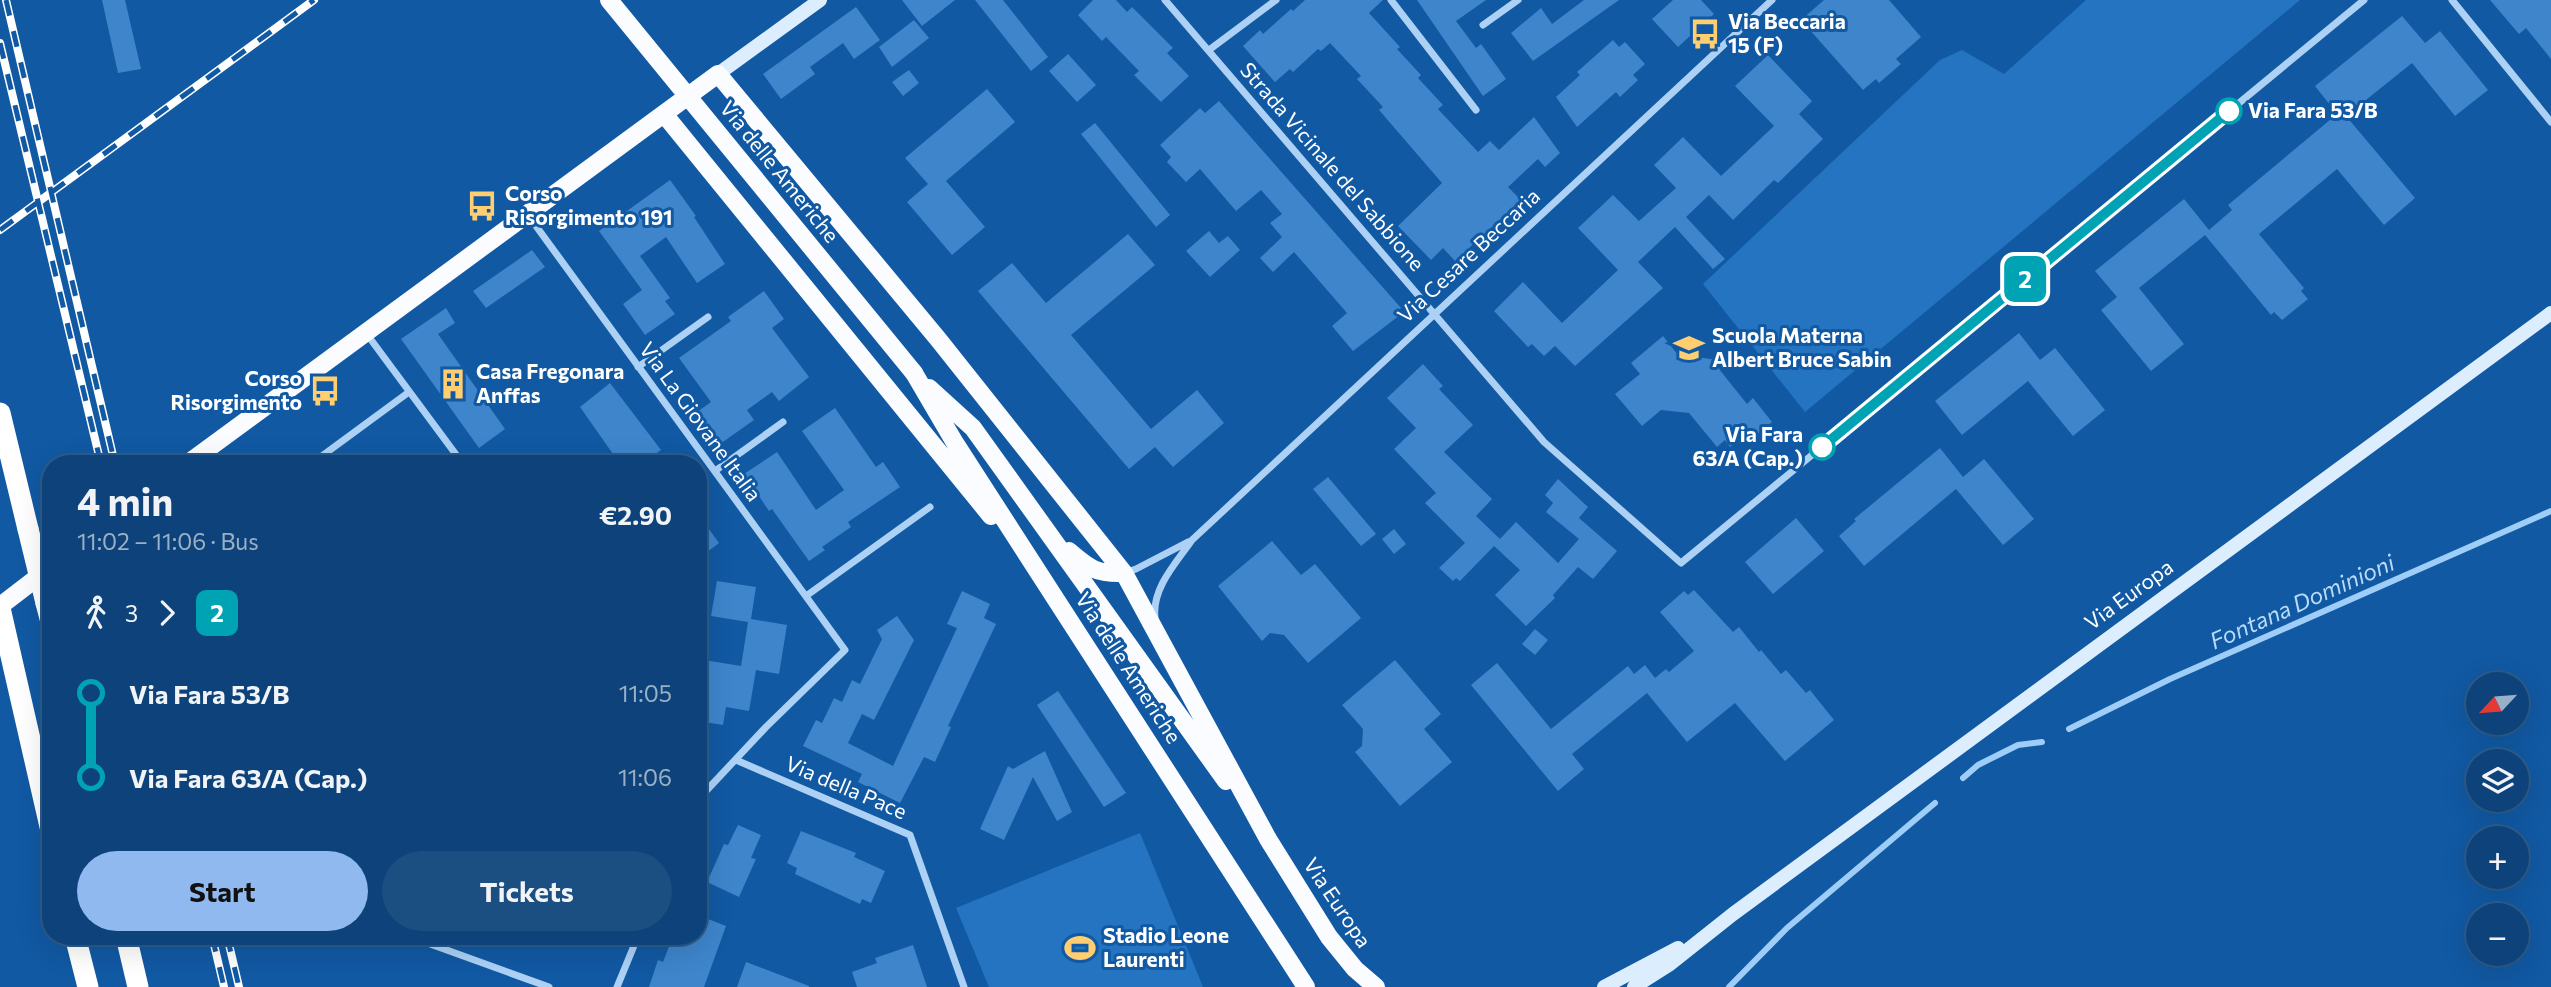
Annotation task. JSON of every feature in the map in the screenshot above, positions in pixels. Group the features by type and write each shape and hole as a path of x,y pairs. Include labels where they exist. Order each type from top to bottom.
{"highway":[{"path":"0,413 42,587"},
{"path":"0,606 42,791"},
{"path":"77,945 88,987"},
{"path":"128,945 138,987"}],"main road":[{"name":"Via delle Americhe","path":"609,0 914,373 973,428 1268,839"},
{"path":"199,455 820,0"},
{"path":"719,74 938,338 1124,573 1268,839"},
{"path":"664,114 1051,590"},
{"name":"Via Europa","path":"1634,987 1670,964 1733,914 2551,313"},
{"name":"Via delle Americhe","path":"914,373 955,443 1306,987"},
{"path":"1048,533 1089,568 1103,574 1124,573"},
{"path":"0,606 42,574"},
{"name":"Via Europa","path":"1268,839 1329,937 1355,969 1376,987"},
{"name":"Via Europa","path":"1604,987 1668,954 1733,914"}],"street":[{"name":"Strada Vicinale del Sabbione","path":"1165,0 1544,442 1681,563 2364,0"},
{"path":"1209,50 1276,0"},
{"path":"1391,0 1476,110"},
{"path":"1483,25 1518,0"},
{"name":"Via Cesare Beccaria","path":"1156,631 1154,606 1164,580 1192,540 1772,0"},
{"path":"2452,0 2551,122"},
{"name":"Via La Giovane Italia","path":"527,214 703,455"},
{"path":"638,367 708,317"},
{"path":"365,332 456,455"},
{"path":"323,455 410,392"},
{"path":"715,471 783,422"},
{"name":"Via La Giovane Italia","path":"707,460 845,650 736,760"},
{"path":"806,596 930,507"},
{"name":"Via Cesare Beccaria","path":"1124,573 1192,540"},
{"path":"707,790 736,760"},
{"name":"Via della Pace","path":"736,760 910,835 964,987"},
{"path":"433,945 549,987"},
{"path":"617,987 634,945"}],"shaded area":[{"path":"2086,0 2300,0 1805,412 1703,284 1940,60 1962,50 2004,74"},
{"name":"Stadio Leone Laurenti","path":"1140,833 1203,987 989,987 956,908"}],"building":[{"path":"102,0 125,0 141,69 118,73"},
{"path":"902,0 955,0 922,26"},
{"path":"975,0 1003,0 1048,57 1031,71"},
{"path":"1093,0 1116,0 1127,12 1132,7 1173,48 1167,53 1189,76 1161,102 1134,75 1139,71 1106,37 1102,41 1078,15"},
{"path":"1305,0 1383,0 1369,13 1400,47 1397,49 1421,75 1418,78 1443,105 1438,109 1478,152 1490,141 1499,150 1534,117 1560,153 1545,167 1538,159 1508,187 1521,200 1455,261 1443,248 1431,260 1398,226 1442,183 1379,110 1383,107 1357,79 1361,76 1330,43 1321,51 1318,49 1293,72 1290,69 1275,82 1243,46 1260,30 1263,34"},
{"path":"1417,0 1486,0 1456,21 1476,48 1481,44 1506,79 1483,96"},
{"path":"1584,0 1619,0 1533,61 1511,33 1541,8 1552,24"},
{"path":"1673,0 1701,0 1714,14 1678,47 1652,19"},
{"path":"1824,0 1889,0 1921,37 1896,59 1901,64 1879,83 1876,79 1863,90 1801,20"},
{"path":"2490,0 2551,0 2551,59 2526,28 2519,34"},
{"path":"856,7 880,40 854,59 843,43 810,67 815,74 781,99 763,74"},
{"path":"2402,16 2425,43 2440,31 2488,90 2455,116 2412,63 2346,116 2415,198 2384,225 2337,169 2259,234 2304,288 2301,291 2308,299 2282,320 2274,312 2271,315 2205,235 2139,288 2184,344 2151,371 2101,310 2117,297 2095,271 2184,199 2209,230 2232,210 2228,205 2337,114 2315,86"},
{"path":"914,20 929,38 892,67 879,47"},
{"path":"1613,40 1619,47 1625,42 1645,64 1633,75 1638,80 1620,97 1616,92 1577,127 1556,97 1580,75 1577,72"},
{"path":"1068,54 1096,85 1077,102 1049,71"},
{"path":"1768,55 1812,101 1799,114 1823,139 1778,183 1774,180 1733,220 1709,195 1686,217 1725,259 1713,269 1675,227 1638,262 1663,288 1575,366 1555,346 1544,356 1532,344 1528,347 1494,311 1523,282 1562,323 1618,270 1578,228 1613,195 1639,221 1676,188 1654,165 1683,137 1721,176 1774,126 1735,86"},
{"path":"909,70 919,83 903,96 892,82"},
{"path":"987,89 1015,122 946,181 985,227 952,255 907,202 928,184 905,158"},
{"path":"1219,101 1401,308 1397,312 1400,315 1353,351 1332,326 1347,313 1294,252 1273,272 1260,258 1282,237 1270,223 1282,214 1261,190 1236,211 1200,169 1186,182 1167,162 1171,157 1160,145 1200,108 1205,113"},
{"path":"1095,123 1170,215 1156,227 1081,134"},
{"path":"670,180 725,264 697,283 666,237 640,256 670,298 665,301 675,314 645,335 623,304 642,290 599,231"},
{"path":"1209,231 1219,243 1228,236 1240,250 1210,277 1186,251"},
{"path":"1128,234 1155,265 1071,335 1151,429 1197,390 1224,423 1173,467 1155,447 1129,469 978,291 1012,263 1046,303"},
{"path":"532,250 545,267 486,308 473,291"},
{"path":"764,291 784,319 772,328 809,377 779,401 772,392 747,410 754,420 720,444 697,412 711,402 679,358 731,321 728,317"},
{"name":"Casa Fregonara Anffas","path":"446,308 455,323 438,334 505,429 479,448 401,339"},
{"path":"2019,333 2040,360 2055,348 2105,410 2073,436 2028,381 1962,435 1935,401"},
{"path":"1663,336 1678,355 1719,360 1719,369 1747,404 1753,398 1772,422 1752,439 1747,433 1730,447 1725,440 1717,447 1689,413 1661,410 1642,426 1615,394 1640,374 1631,363"},
{"path":"1423,364 1443,386 1439,389 1473,425 1444,452 1492,499 1476,516 1500,539 1516,522 1558,563 1579,539 1546,512 1553,503 1545,495 1558,479 1588,507 1579,518 1617,551 1593,579 1578,567 1553,595 1555,598 1526,626 1495,595 1520,570 1494,546 1460,581 1456,578 1453,581 1439,568 1465,543 1425,503 1436,493 1394,449 1416,428 1387,398"},
{"path":"610,383 661,450 654,455 614,455 580,407"},
{"path":"835,408 876,467 883,462 900,487 848,522 851,527 822,547 825,550 809,561 772,509 769,511 744,474 777,452 816,510 844,490 802,431"},
{"path":"1940,448 1963,477 1984,459 2034,519 2003,545 1956,489 1864,566 1839,536 1856,521 1854,519"},
{"path":"1328,477 1376,534 1361,546 1313,489"},
{"path":"1796,518 1824,551 1773,594 1745,562"},
{"path":"707,526 719,543 707,552"},
{"path":"1394,529 1406,544 1394,554 1382,539"},
{"path":"1272,541 1301,575 1315,564 1361,618 1308,663 1284,635 1270,633 1262,641 1218,586"},
{"path":"717,581 756,587 751,619 787,625 779,674 756,670 749,711 726,707 723,725 707,722 707,660 741,666 748,622 711,616"},
{"path":"1694,590 1733,632 1739,627 1781,674 1786,670 1806,693 1810,690 1834,720 1785,761 1735,703 1687,742 1647,693 1572,754 1584,769 1558,791 1471,685 1497,663 1551,729 1628,666 1634,674 1645,665 1655,678 1666,669 1669,672 1694,651 1660,612 1684,591 1688,595"},
{"path":"962,591 990,604 984,618 996,624 948,726 951,727 935,762 924,757 900,803 858,782 862,774 803,746 816,720 822,723 834,698 842,702 852,680 860,684 882,639 877,630 897,616 914,640 874,720 862,714 848,743 893,766 957,628 947,624"},
{"path":"1535,629 1548,640 1535,655 1522,644"},
{"path":"1395,660 1441,714 1424,729 1452,762 1400,806 1355,752 1362,746 1363,729 1342,705"},
{"path":"1058,691 1126,793 1104,807 1037,705"},
{"path":"1045,751 1072,812 1057,821 1033,777 1004,840 980,829 1008,766 1013,769"},
{"path":"738,825 761,835 751,858 756,859 739,897 707,882 724,844 728,845"},
{"path":"801,831 856,853 854,857 885,871 871,903 862,899 860,904 795,874 797,868 787,863"},
{"path":"707,919 726,926 704,987 649,987 658,960 663,962 670,945 707,945"},
{"path":"913,945 927,987 857,987 852,972 877,963 875,958"},
{"path":"746,962 809,986 809,987 737,987"}],"waterway":[{"name":"Fontana Dominioni","path":"2069,729 2170,679 2551,511"},
{"name":"Fontana Dominioni","path":"1963,778 1978,765 2018,745 2042,742"},
{"name":"Fontana Dominioni","path":"1729,987 1787,928 1935,803"}],"railway":[{"path":"6,0 113,455"},
{"path":"0,230 314,0"},
{"path":"0,43 99,455"},
{"path":"214,945 224,987"},
{"path":"229,945 239,987"}],"bus line":[{"name":"2","path":"1822,447 2229,111"}],"place":[{"name":"Via Beccaria 15 (F)","path":"1705,34"},
{"name":"Via Fara 53/B","path":"2229,111"},
{"name":"Corso Risorgimento 191","path":"482,206"},
{"name":"Scuola Materna Albert Bruce Sabin","path":"1689,348"},
{"name":"Casa Fregonara Anffas","path":"453,384"},
{"name":"Corso Risorgimento","path":"325,391"},
{"name":"Via Fara 63/A (Cap.)","path":"1822,447"},
{"name":"Stadio Leone Laurenti","path":"1080,948"}]}
